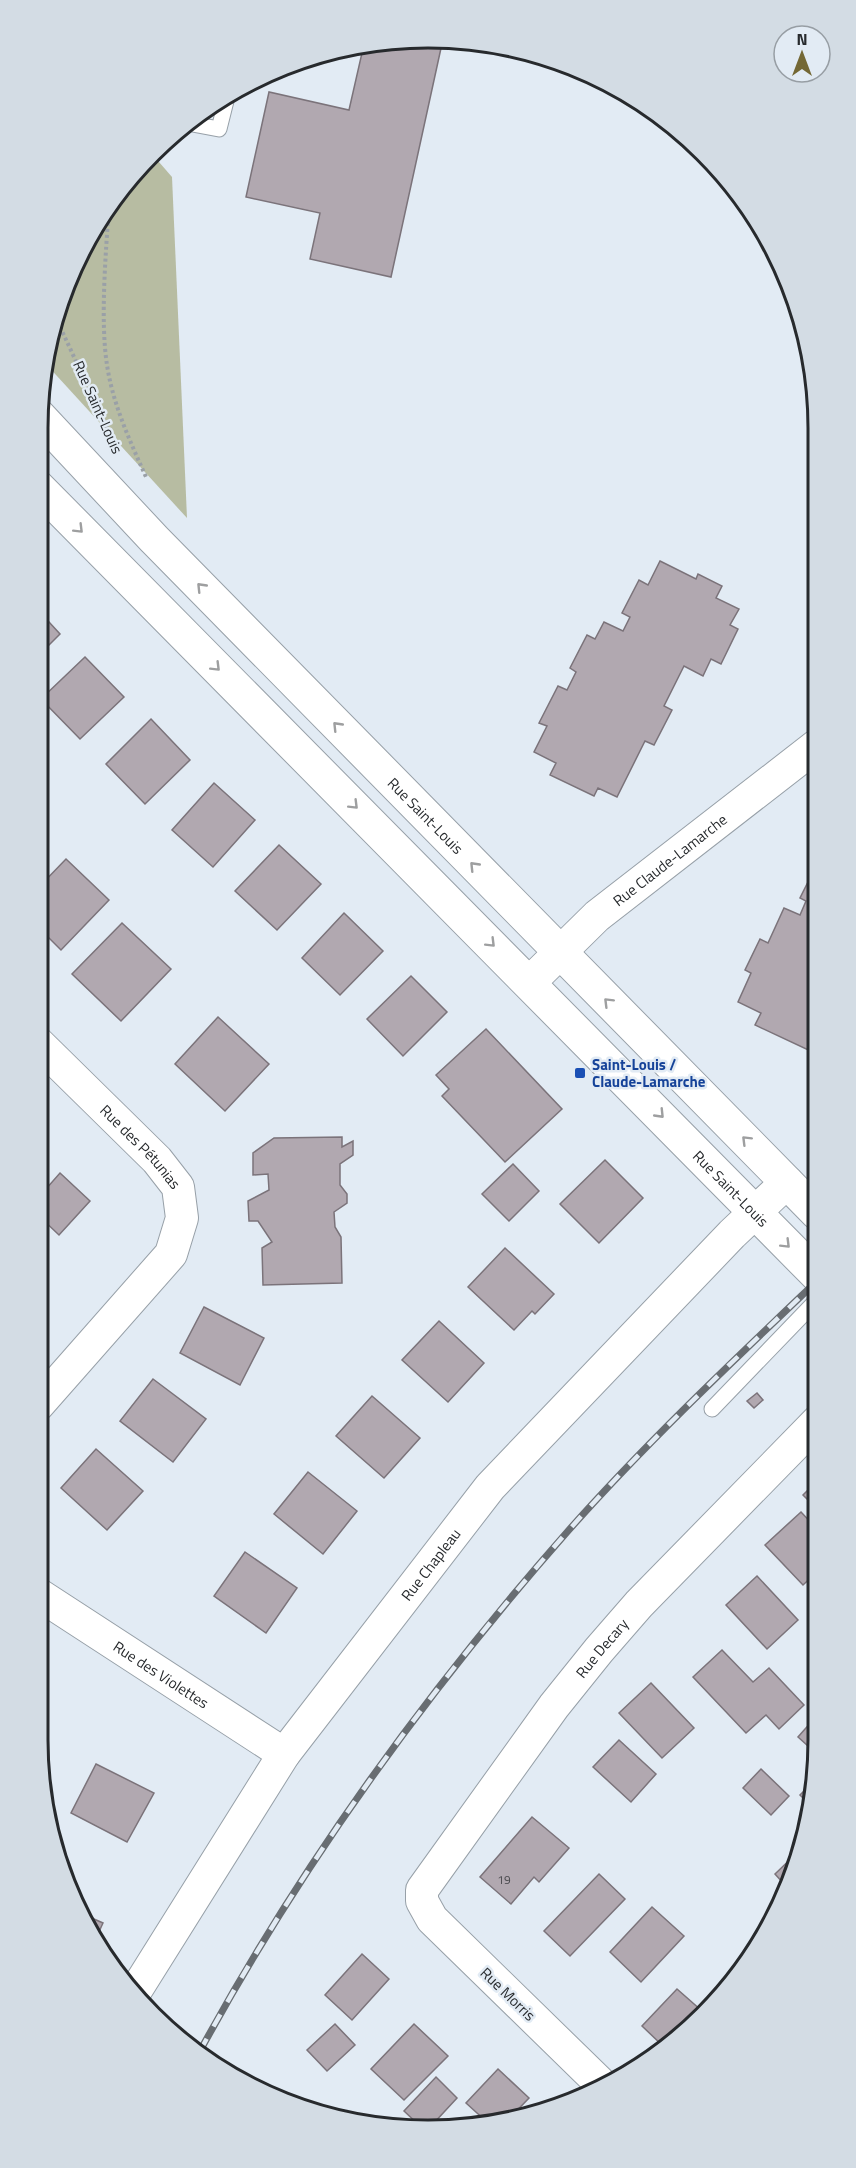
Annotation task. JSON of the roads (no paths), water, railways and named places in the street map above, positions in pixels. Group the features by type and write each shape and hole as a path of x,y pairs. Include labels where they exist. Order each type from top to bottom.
{"street":[{"name":"Rue Saint-Louis","path":"48,426 154,539 808,1204"},
{"name":"Rue Saint-Louis","path":"48,497 530,982 808,1266"},
{"name":"Rue Claude-Lamarche","path":"530,982 559,952 619,898 808,752"},
{"name":"Rue des Pétunias","path":"48,1053 157,1160 178,1187 182,1218 171,1254 48,1394"},
{"name":"Rue Chapleau","path":"138,1986 284,1754 490,1487 787,1182"},
{"name":"Rue Decary","path":"422,1901 422,1890 431,1874 598,1650 639,1604 808,1431"},
{"name":"Rue des Violettes","path":"48,1601 284,1754"},
{"name":"Rue Morris","path":"422,1901 426,1911 446,1934 597,2081"}],"lane":[{"path":"199,125 219,129 224,107"},
{"path":"712,1409 808,1309"}],"railway":[{"path":"203,2046 280,1914 324,1847 369,1781 466,1653 516,1591 628,1466 808,1290"}],"place":[{"name":"Saint-Louis / Claude-Lamarche","path":"580,1073"}]}
